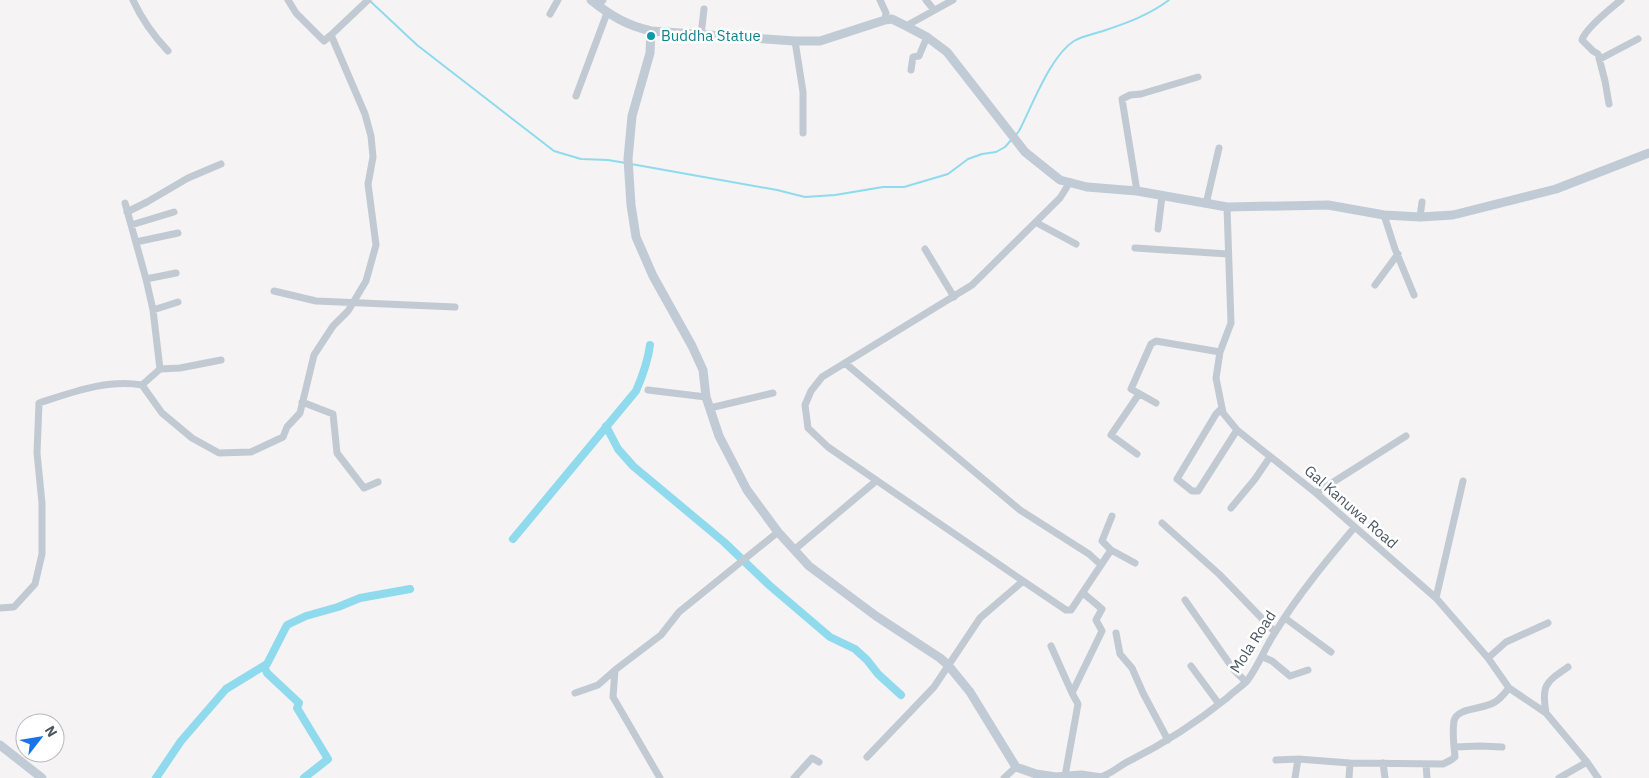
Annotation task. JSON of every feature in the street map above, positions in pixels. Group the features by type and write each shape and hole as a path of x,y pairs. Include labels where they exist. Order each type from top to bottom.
{"street":[{"path":"134,0 141,18 168,51"},
{"path":"288,0 296,14 324,41 367,1"},
{"path":"550,14 558,0"},
{"path":"591,0 601,3 607,13 626,24 651,31 795,41 820,41 892,19 927,37 948,52 1025,152 1060,180 1087,187 1137,191 1227,207 1328,205 1384,215 1420,217 1453,215 1556,188 1649,153"},
{"path":"880,0 886,13 885,20"},
{"path":"926,0 934,10"},
{"path":"906,26 953,0"},
{"path":"1609,104 1598,54 1582,40 1583,36 1621,0"},
{"path":"701,34 704,9"},
{"path":"576,96 607,13"},
{"path":"651,31 650,53 632,116 628,159 636,237 653,276 688,338 703,370 706,396 719,436 747,490 778,532 809,566 868,610 948,665 970,692 1016,767 1036,774 1056,777 1102,778"},
{"path":"0,608 14,608 35,584 42,554 42,503 37,453 39,403 88,388 124,382 142,385 162,413 192,438 219,453 251,452 283,437 287,427 300,413 314,354 333,326 348,311 366,282 376,245 368,184 373,157 371,136 365,114 331,35"},
{"path":"911,70 914,57 919,56 927,37"},
{"path":"1600,59 1638,39"},
{"path":"795,41 803,92 803,133"},
{"path":"1137,191 1122,99 1130,95 1140,94 1198,77"},
{"path":"1206,204 1219,148"},
{"path":"128,212 188,178 221,164"},
{"path":"1070,182 1060,198 1037,223 972,285 822,377 811,391 805,405 808,428 828,447 1066,610 1071,610 1111,550"},
{"path":"1158,229 1162,196"},
{"path":"1420,217 1422,202"},
{"path":"125,203 153,310 160,369"},
{"name":"Gal Kanuwa Road","path":"1227,207 1231,323 1220,352 1216,378 1223,413 1237,430 1316,493 1436,598 1488,658 1509,688 1546,713 1598,778"},
{"path":"131,225 174,212"},
{"path":"1384,215 1414,295"},
{"path":"1037,223 1076,244"},
{"path":"136,242 178,233"},
{"path":"1135,248 1228,254"},
{"path":"925,249 954,297"},
{"path":"1375,285 1398,254"},
{"path":"146,279 176,273"},
{"path":"274,291 316,300 455,307"},
{"path":"153,310 178,302"},
{"path":"1156,403 1131,389 1151,344 1156,341 1220,352"},
{"path":"142,385 160,369 180,368 220,360"},
{"path":"845,363 1020,510 1089,554 1101,565"},
{"path":"648,390 706,396"},
{"path":"710,408 773,393"},
{"path":"1137,454 1111,435 1139,394"},
{"path":"302,402 333,414 337,453 364,488 378,482"},
{"path":"1222,408 1216,414 1176,479 1192,491 1198,491 1237,430"},
{"path":"1316,493 1406,436"},
{"path":"1231,508 1270,457"},
{"path":"794,550 876,481"},
{"path":"1436,598 1464,481"},
{"path":"1112,516 1102,541 1111,550 1135,563"},
{"path":"1162,523 1218,574 1275,632"},
{"name":"Mola Road","path":"1102,778 1168,740 1219,704 1246,682 1263,657 1275,632 1328,559 1354,528"},
{"path":"576,693 598,685 662,635 679,612 778,532"},
{"path":"866,757 934,687 980,618 1023,581"},
{"path":"1072,693 1102,631 1096,620 1102,609 1082,593"},
{"path":"1185,600 1234,670 1246,682"},
{"path":"1285,618 1331,652"},
{"path":"1488,658 1506,642 1548,623"},
{"path":"1116,633 1120,654 1132,668 1168,740"},
{"path":"1051,646 1078,704 1065,776"},
{"path":"1263,657 1272,661 1290,676 1308,670"},
{"path":"1191,666 1219,704"},
{"path":"1546,713 1543,696 1549,680 1568,667"},
{"path":"615,670 613,697 660,778"},
{"path":"1276,760 1298,759 1350,763 1443,764 1455,757 1454,721 1457,714 1462,711 1482,708 1495,702 1509,688"},
{"path":"0,745 42,778"},
{"path":"1454,747 1502,747"},
{"path":"794,778 812,758 819,762"},
{"path":"1295,778 1298,759"},
{"path":"1560,778 1587,762"},
{"path":"1350,763 1350,778"},
{"path":"1383,763 1385,778"},
{"path":"1426,764 1427,778"},
{"path":"1004,778 1016,767"}],"waterway":[{"path":"369,0 417,45 554,151 581,159 626,163"},
{"path":"1015,136 1050,69 1066,48 1081,38 1138,18 1169,0"},
{"path":"631,164 777,190 805,197 835,195 883,187 904,187 948,174 968,159 996,152 1005,147 1012,139"},
{"path":"513,539 636,391 645,368 650,345"},
{"path":"606,426 618,449 633,466 724,542 769,585 830,637 855,649 901,695"},
{"path":"156,778 181,741 226,689 267,664 287,625 306,616 338,607 360,598 410,589"},
{"path":"264,666 267,673 299,703 297,708 328,759 304,778"}],"place":[{"name":"Buddha Statue","path":"651,36"}]}
